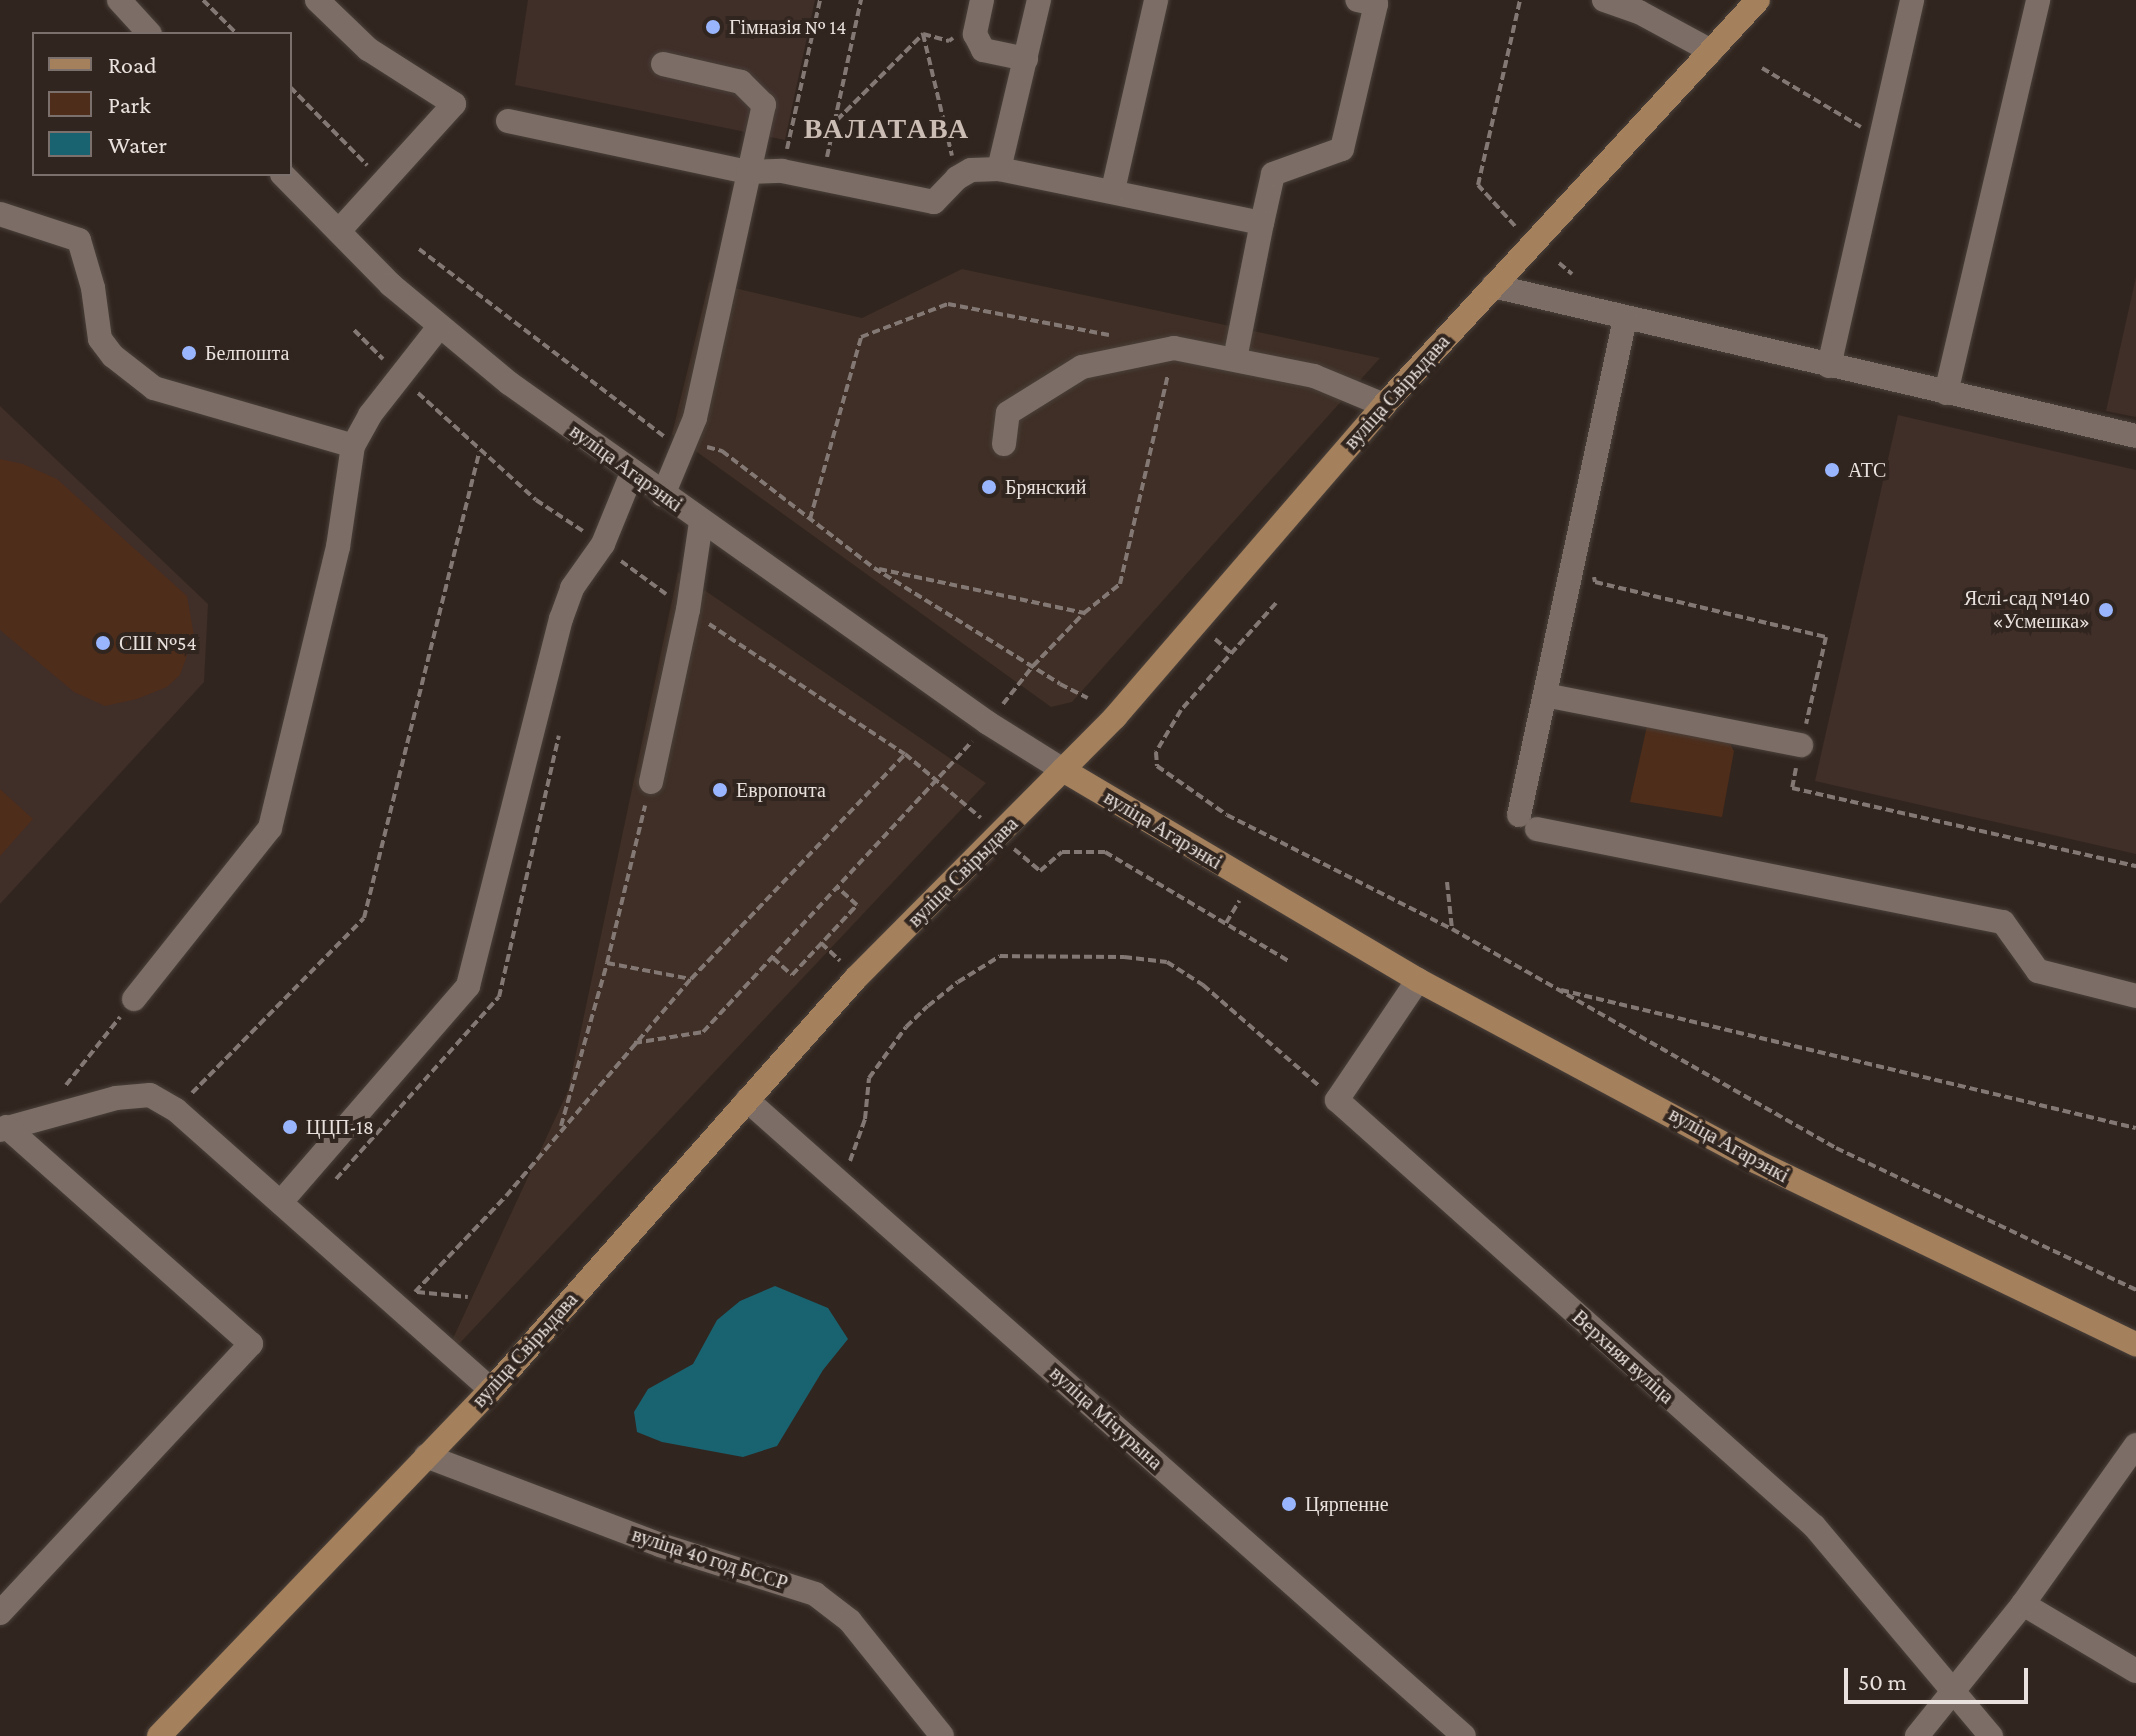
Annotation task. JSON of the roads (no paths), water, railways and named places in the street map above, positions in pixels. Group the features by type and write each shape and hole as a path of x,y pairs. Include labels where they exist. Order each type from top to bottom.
{"main road":[{"name":"вуліца Свірыдава","path":"159,1736 491,1390 856,978 1115,717 1384,405 1758,0"},
{"name":"вуліца Агарэнкі","path":"1063,770 1418,980 1755,1161 2136,1344"}],"street":[{"path":"119,0 148,32"},
{"path":"317,0 368,49 454,104 339,231"},
{"path":"982,0 975,34 983,50 1026,59"},
{"path":"999,169 1039,0"},
{"path":"1113,190 1156,0"},
{"path":"1235,359 1273,174 1342,149 1376,4 1357,0"},
{"path":"1604,0 1639,12 1711,51"},
{"path":"1829,366 1912,0"},
{"path":"1946,393 2038,0"},
{"path":"663,64 741,82 764,105 695,418 663,495"},
{"path":"508,121 748,172 782,171 934,202 957,178 971,170 999,169 1262,223"},
{"name":"вуліца Агарэнкі","path":"284,176 391,285 439,327 701,522 988,723 1063,770"},
{"path":"0,214 79,240 93,288 100,339 113,356 154,388 353,446"},
{"path":"1493,286 2136,436"},
{"path":"1625,319 1545,695 1528,822 2003,922 2038,971 2136,996"},
{"path":"134,999 270,828 338,547 353,446 370,415 439,327"},
{"path":"1004,444 1008,413 1082,367 1174,348 1314,376 1384,405"},
{"path":"281,1202 468,986 561,619 572,588 603,544 632,473"},
{"path":"651,782 688,610 701,522"},
{"path":"1545,695 1801,745"},
{"name":"Верхняя вуліца","path":"1418,980 1337,1100 1814,1526 1991,1736"},
{"path":"3,1128 116,1098 150,1095 176,1110 491,1390"},
{"name":"вуліца Мічурына","path":"747,1100 1464,1736"},
{"path":"0,1613 251,1344 3,1128"},
{"path":"1917,1736 2023,1604 2136,1445"},
{"name":"вуліца 40 год БССР","path":"426,1456 660,1545 815,1594 850,1621 942,1736"},
{"path":"2023,1604 2136,1671"}],"water":[{"path":"775,1286 828,1308 848,1339 823,1370 777,1446 743,1457 662,1442 637,1432 634,1412 648,1389 693,1364 717,1320 740,1301"}],"place":[{"name":"Гімназія № 14","path":"713,27"},
{"name":"Белпошта","path":"189,353"},
{"name":"АТС","path":"1832,470"},
{"name":"Брянский","path":"989,487"},
{"name":"Яслі-сад №140 «Усмешка»","path":"2106,610"},
{"name":"СШ №54","path":"103,643"},
{"name":"Европочта","path":"720,790"},
{"name":"ЦЦП-18","path":"290,1127"},
{"name":"Цярпенне","path":"1289,1504"}],"district":[{"name":"ВАЛАТАВА","path":"887,129"}]}
